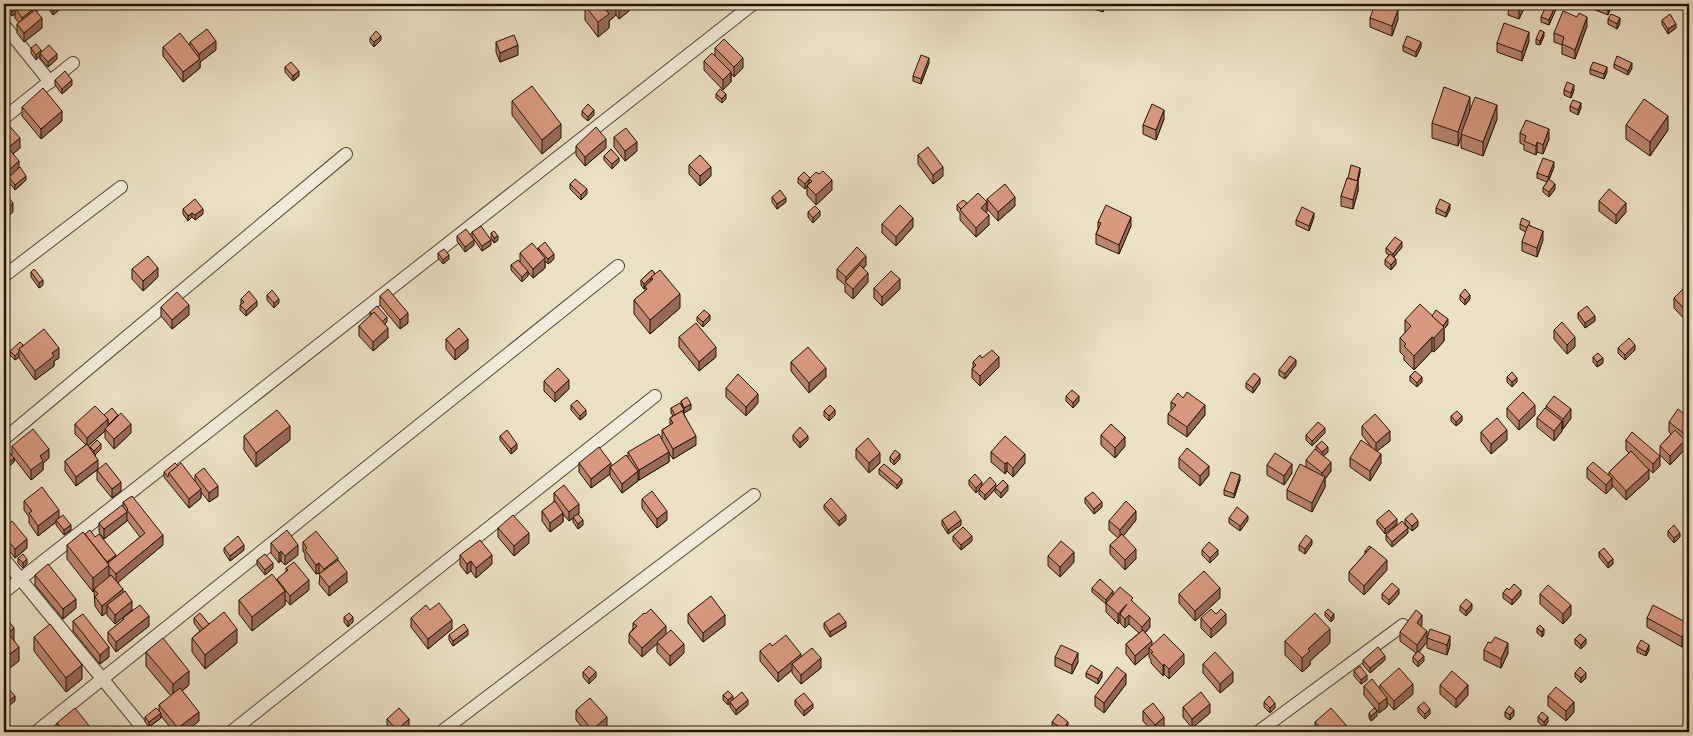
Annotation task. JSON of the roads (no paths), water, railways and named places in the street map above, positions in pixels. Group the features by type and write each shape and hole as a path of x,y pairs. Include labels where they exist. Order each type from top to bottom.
{"street":[{"path":"4,592 753,4"},
{"path":"4,25 50,82"},
{"path":"4,118 73,63"},
{"path":"4,439 346,154"},
{"path":"4,276 121,187"},
{"path":"36,732 618,266"},
{"path":"231,732 655,396"},
{"path":"441,732 754,494"},
{"path":"4,559 146,732"},
{"path":"1258,732 1403,625"}]}
